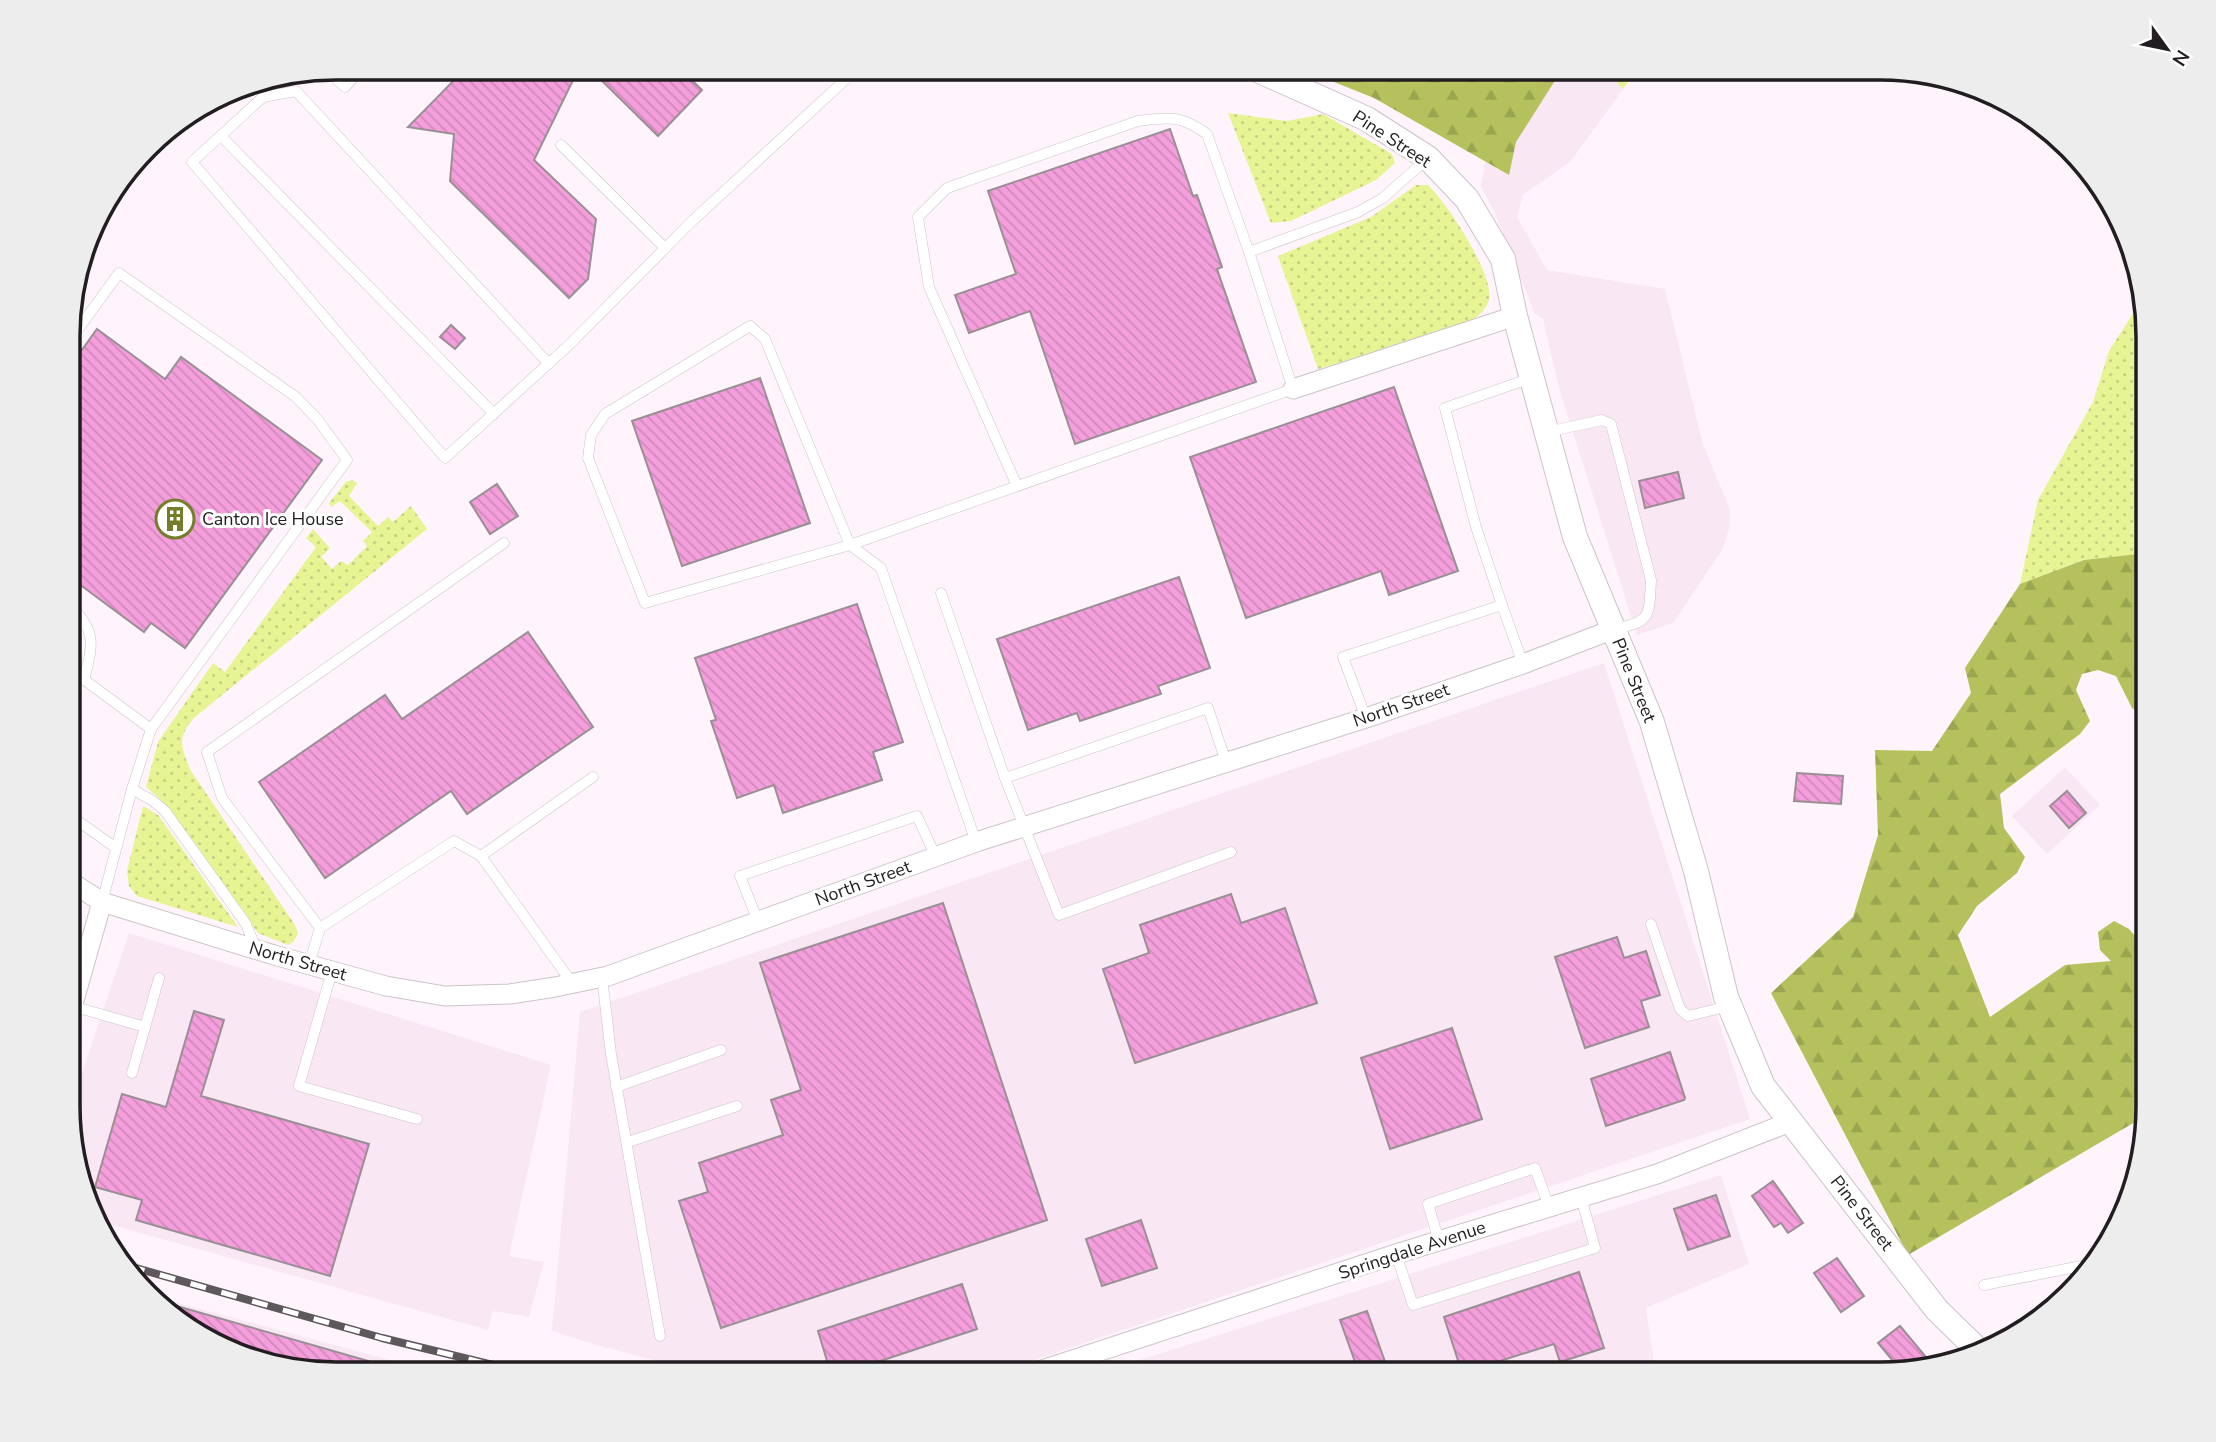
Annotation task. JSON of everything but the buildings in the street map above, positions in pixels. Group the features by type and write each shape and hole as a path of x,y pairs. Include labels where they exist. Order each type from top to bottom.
{"street":[{"name":"Pine Street","path":"1279,80 1367,119 1428,158 1467,199 1503,259 1515,316 1575,537 1652,722 1696,871 1729,1006 1763,1086 1937,1310 1972,1344"},
{"path":"1293,389 1515,316"},
{"name":"North Street","path":"80,888 102,902 256,950 386,986 445,996 510,994 572,984 603,977 976,842 1366,718 1614,629"},
{"path":"80,977 102,902"},
{"name":"Springdale Avenue","path":"1069,1362 1396,1254 1657,1174 1790,1122"}],"lane":[{"path":"337,80 345,87 351,80"},
{"path":"549,364 296,91 263,97 192,162 445,458 549,364 665,248 845,80"},
{"path":"976,842 881,568 850,545 765,339 750,326 605,414 591,435 588,458 645,603 850,545 1293,389 1207,134 1191,122 1170,117 1138,121 947,188 918,217 929,287 1017,486"},
{"path":"221,136 494,414"},
{"path":"561,145 665,248"},
{"path":"1249,252 1358,212 1383,198 1428,158"},
{"path":"81,326 119,273 296,397 318,420 347,460 151,729 102,902"},
{"path":"1522,664 1476,527 1446,408 1532,377"},
{"path":"1547,432 1602,420 1611,424 1651,580 1650,603 1646,616 1639,624 1614,629"},
{"path":"320,928 222,798 207,752 504,543"},
{"path":"941,593 1005,778 1059,915 1231,852"},
{"path":"1366,718 1343,657 1502,605"},
{"path":"80,618 90,630 92,647 84,680"},
{"path":"80,677 151,729"},
{"path":"1005,778 1208,708 1226,762"},
{"path":"481,856 593,777"},
{"path":"132,789 165,811 246,924 256,950"},
{"path":"758,921 740,876 917,816 936,857"},
{"path":"80,822 116,848"},
{"path":"309,965 320,928 453,841 481,856 572,984"},
{"path":"1651,924 1681,1009 1688,1016 1729,1006"},
{"path":"332,971 299,1086 417,1119"},
{"path":"603,977 616,1087 628,1142 660,1336"},
{"path":"132,1073 159,978"},
{"path":"80,1010 145,1027"},
{"path":"616,1087 721,1050"},
{"path":"628,1142 737,1106"},
{"path":"1439,1241 1428,1204 1535,1168 1549,1207"},
{"path":"1396,1254 1413,1305 1595,1248 1581,1197"},
{"path":"1984,1284 2078,1267"}],"shaded area":[{"path":"1555,80 1614,80 1623,89 1571,161 1523,195 1517,217 1547,270 1665,289 1703,445 1730,509 1730,526 1723,548 1673,623 1637,635 1559,388 1543,319 1535,314 1495,213 1481,187 1485,162 1509,175 1516,142"},
{"path":"1604,663 1750,1119 1028,1362 661,1362 552,1331 580,1012"},
{"path":"2065,767 2100,805 2047,854 2012,816"},
{"path":"129,933 551,1065 509,1256 544,1262 529,1317 493,1311 488,1330 110,1224 94,1188 85,1155 80,1078"},
{"path":"1721,1175 1749,1264 1646,1308 1654,1362 1134,1362"},
{"path":"172,1302 398,1362 320,1361 270,1353 223,1335"}],"green space":[{"path":"1329,80 1555,80 1516,142 1509,175 1374,98"},
{"path":"1614,80 1629,80 1623,89"},
{"path":"1228,113 1287,121 1323,114 1392,154 1395,163 1376,180 1291,221 1271,223"},
{"path":"1416,185 1428,185 1468,239 1489,288 1489,299 1485,308 1463,326 1318,369 1278,256 1371,217"},
{"path":"2134,312 2136,554 2083,560 2020,584 2038,500 2093,402 2109,351"},
{"path":"352,480 357,483 349,496 378,526 388,517 393,522 411,506 427,529 195,717 185,731 182,743 191,771 295,925 298,934 288,945 258,933 183,827 160,799 146,787 158,742 213,663 225,672 316,547 306,538 313,529 330,548 321,557 332,569 341,561 348,565 367,546 363,541 372,532 340,501 331,507 329,503 346,482"},
{"path":"2136,554 2136,711 2132,708 2116,676 2098,670 2082,674 2076,690 2090,721 2080,734 2000,794 2004,828 2025,857 2017,873 1977,906 1958,935 1990,1017 2065,965 2111,961 2100,950 2098,932 2114,921 2129,929 2136,937 2135,1122 1908,1255 1771,993 1853,917 1878,835 1875,750 1932,751 1971,693 1965,668 2020,584 2084,560"},
{"path":"143,806 158,815 238,927 137,896 129,886 127,871"}],"railway":[{"path":"140,1269 382,1338 481,1362"}],"place":[{"name":"Canton Ice House","path":"175,519"}]}
